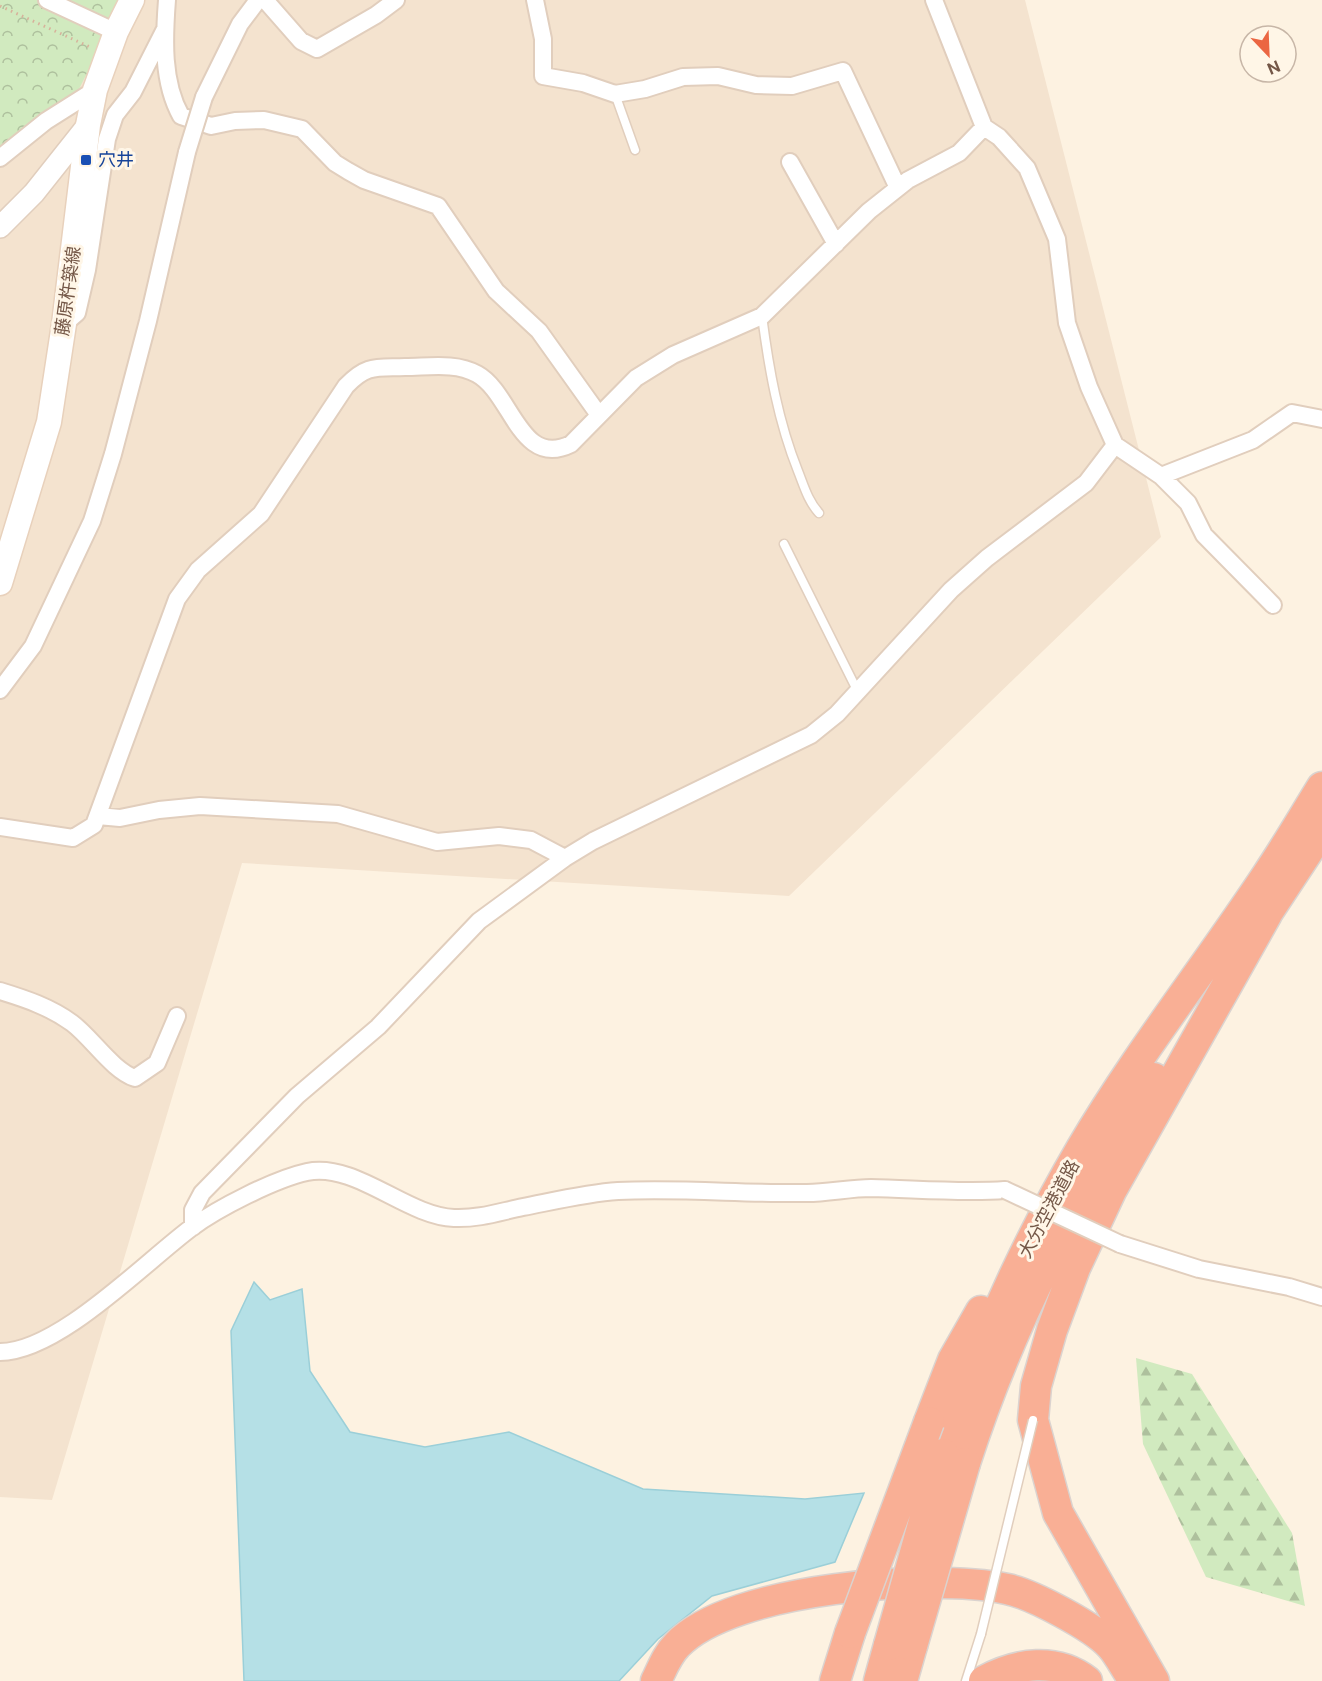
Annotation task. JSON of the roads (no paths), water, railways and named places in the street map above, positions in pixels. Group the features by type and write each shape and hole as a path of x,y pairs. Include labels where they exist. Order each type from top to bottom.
{"highway":[{"name":"大分空港道路","path":"879,1681 900,1646 995,1320 1052,1200 1100,1118 1160,1025 1267,875 1322,787"},
{"name":"大分空港道路","path":"954,1459 980,1416 1014,1334 1072,1214 1109,1146 1322,830"},
{"path":"1154,1681 1058,1513 1033,1420 1039,1375 1052,1330 1075,1268 1111,1191 1267,914"},
{"path":"835,1681 850,1633 953,1360 1053,1173 1160,1025"},
{"path":"656,1681 677,1644 698,1629 738,1611 791,1596 834,1588 945,1582 1009,1589 1047,1605 1081,1623 1110,1645 1134,1681"},
{"path":"672,1681 681,1664 699,1646 732,1627 776,1610 820,1600 945,1593 1011,1604 1053,1623 1084,1642 1119,1681"},
{"name":"大分空港道路","path":"900,1646 902,1681"},
{"path":"984,1681 1015,1668 1043,1663 1074,1671 1087,1681"}],"main road":[{"name":"藤原杵築線","path":"0,583 49,422 64,324 88,125 95,90 116,32 132,0"}],"street":[{"path":"47,0 116,32"},
{"path":"166,0 165,30 170,97 181,116 211,126 235,121 264,120 302,129 335,164 364,180 438,206 496,291 539,331 599,415"},
{"path":"0,690 33,646 92,521 113,454 187,152 204,97 240,24 258,0"},
{"path":"265,0 301,41 317,49 376,15 396,0"},
{"path":"536,0 543,39 543,76 583,83 615,94 645,89 683,77 718,76 756,86 792,86 843,71 898,188"},
{"path":"934,0 984,127 999,136 1027,168 1057,239 1067,323 1089,387 1116,445 1161,476 1188,503 1204,535 1272,605"},
{"path":"64,324 77,313 87,270 107,139 115,115 133,92 165,30"},
{"path":"0,158 46,121 95,90"},
{"path":"0,227 34,193 88,125"},
{"path":"0,827 73,838 94,825 177,599 198,570 261,514 346,386 360,372 374,368 460,367 479,375 495,391 525,435 542,449 557,451 571,444 636,378 673,355 762,316 898,188 958,153 984,127"},
{"path":"790,162 836,244"},
{"path":"1161,476 1252,440 1292,413 1322,419"},
{"path":"193,1227 193,1210 202,1193 297,1096 378,1028 479,921 593,840 811,735 837,714 951,590 987,558 1086,483 1116,445"},
{"path":"98,816 120,818 159,810 200,806 338,814 437,842 500,836 531,840 565,858"},
{"path":"0,991 30,1000 54,1011 74,1024 106,1054 122,1074 135,1078 157,1063 177,1016"},
{"path":"0,1352 12,1352 44,1340 71,1323 193,1227 222,1209 282,1181 309,1172 333,1173 356,1180 408,1205 450,1218 477,1218 615,1191 809,1193 867,1188 1005,1190 1120,1244 1199,1269 1289,1287 1322,1297"}],"lane":[{"path":"615,94 635,150"},
{"path":"762,316 769,370 786,440 811,504 819,513"},
{"path":"784,544 857,690"},
{"path":"966,1681 981,1634 1033,1420"}],"water":[{"path":"254,1282 270,1300 302,1289 310,1371 350,1432 425,1447 509,1432 643,1489 805,1499 864,1493 835,1562 712,1596 658,1639 619,1681 244,1681 231,1331"}],"place":[{"name":"穴井","path":"86,160"}]}
